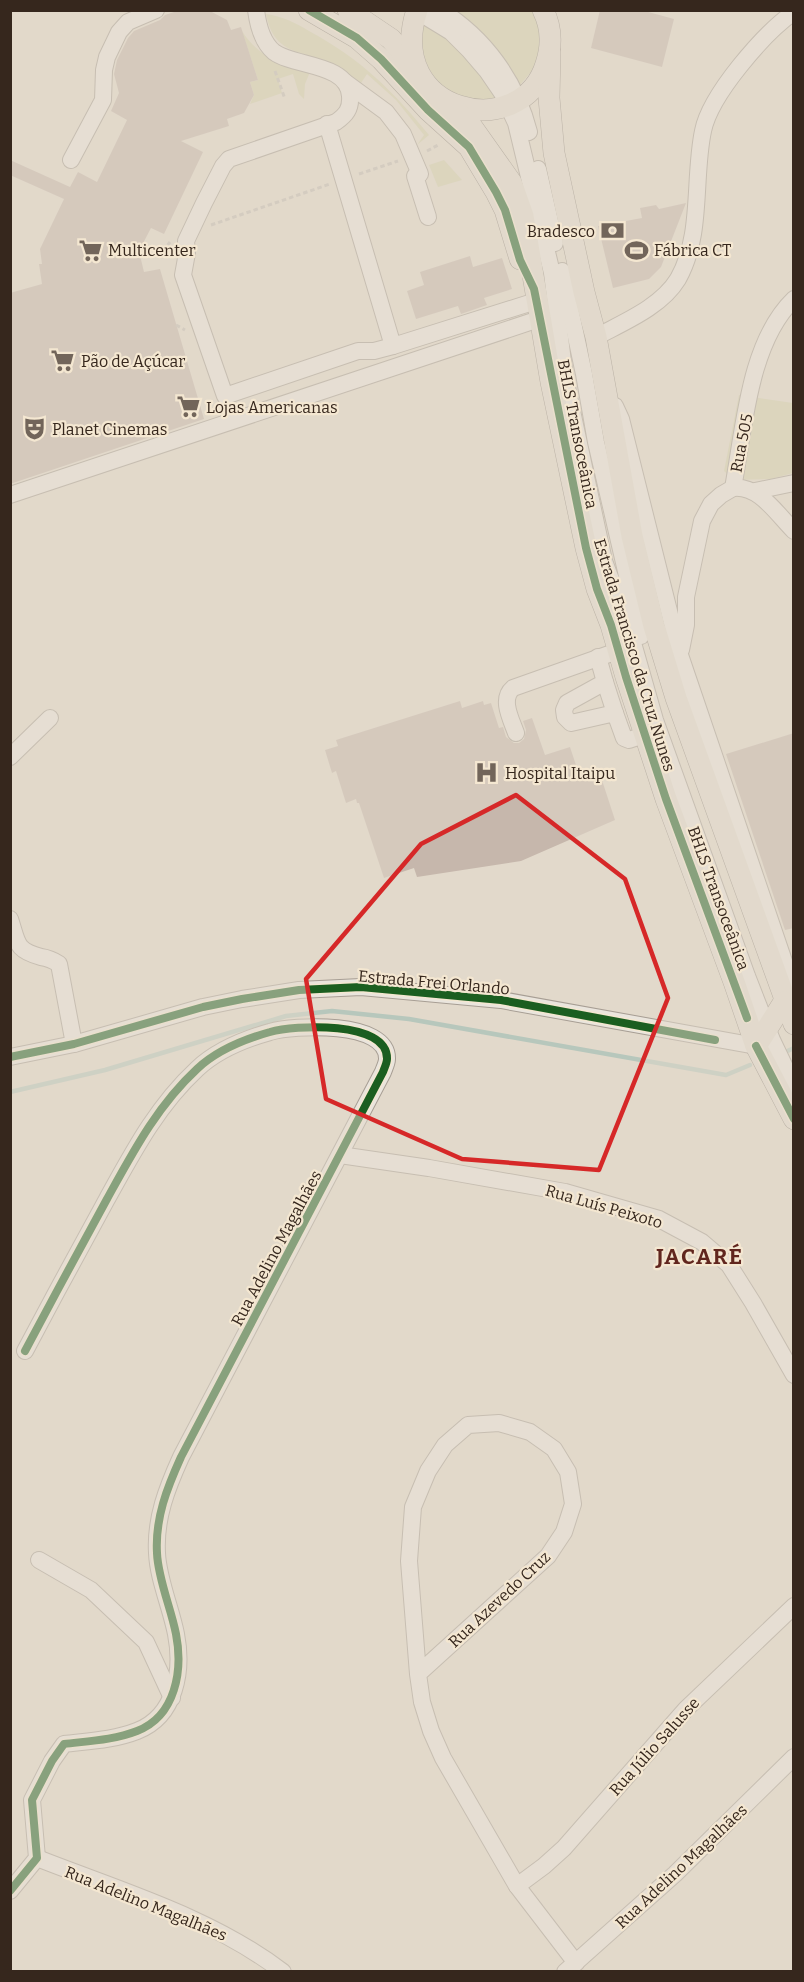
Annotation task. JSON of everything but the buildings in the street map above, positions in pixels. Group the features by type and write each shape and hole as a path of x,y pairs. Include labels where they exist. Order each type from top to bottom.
{"main road":[{"path":"309,10 357,38 381,58 428,110 469,147 485,171 500,201 536,303"},
{"path":"348,10 391,39 418,71"},
{"path":"543,10 548,20 551,46"},
{"path":"447,102 466,109 487,110 513,103 533,87 544,71 563,10"},
{"path":"416,11 411,32 411,52 418,71"},
{"name":"Estrada Francisco da Cruz Nunes","path":"551,46 549,98 554,153 584,292 587,338 607,391 632,536 664,663 775,1015 794,1024"},
{"name":"Estrada Francisco da Cruz Nunes","path":"418,71 436,93 470,124 512,182 523,216 536,303 608,654 644,735 756,1046 794,1119"},
{"path":"756,1046 775,1015"}],"street":[{"path":"71,160 102,100 107,57 119,32 128,22 156,10"},
{"path":"256,10 263,39 277,54 323,68 386,112 403,134 412,156 428,217"},
{"name":"BHLS Transoceânica","path":"440,10 465,28 488,50 499,65 533,149 587,338 596,442 651,675 729,897 775,1015 794,1086"},
{"name":"BHLS Transoceânica","path":"416,11 451,32 513,103 549,260 564,378 604,561 627,622 655,720 794,1060"},
{"path":"587,338 659,300 677,280 688,255 703,129 712,105 757,47 784,18 794,12"},
{"path":"345,82 350,90 350,108 344,116 229,159 223,166 186,241 187,253 183,275 225,396 358,351 374,351 393,346 536,303"},
{"path":"327,124 393,346"},
{"path":"523,216 549,260"},
{"name":"Rua 505","path":"680,655 686,625 686,597 702,521 711,504 733,488 757,361 771,330 794,298"},
{"path":"10,495 536,303"},
{"path":"607,391 621,419 680,655 721,761 788,973 789,992 775,1015"},
{"path":"755,491 794,483"},
{"path":"733,488 742,487 755,491 794,531"},
{"path":"516,733 505,699 507,692 608,654 605,682 624,738 629,740 644,735"},
{"path":"605,682 567,703 564,710 565,717 572,723 615,713"},
{"path":"10,757 50,718"},
{"path":"10,919 18,945 23,950 54,960 59,964 74,1044"},
{"name":"Estrada Frei Orlando","path":"10,1057 74,1044 203,1007 242,999 299,990 362,987 501,1000 756,1046"},
{"name":"Rua Adelino Magalhães","path":"25,1352 143,1135 168,1098 199,1067 234,1045 271,1031 306,1026 335,1027 362,1033 384,1049 387,1059 383,1072 181,1457 167,1489 157,1527 157,1556 176,1634 179,1660 172,1698"},
{"name":"Rua Luís Peixoto","path":"340,1155 565,1192 659,1219 702,1242 729,1265 794,1375"},
{"name":"Rua Azevedo Cruz","path":"418,1674 548,1556 564,1532 573,1504 568,1472 554,1449 530,1431 499,1422 468,1425 446,1445 428,1471 413,1507 409,1561 418,1674 422,1702 431,1731 443,1758 517,1886 571,1967"},
{"path":"10,1891 37,1858 32,1800 52,1761 64,1744 115,1738 139,1730 158,1717 172,1698 146,1642 91,1590 39,1560"},
{"name":"Rua Júlio Salusse","path":"517,1886 564,1848 686,1709 794,1606"},
{"name":"Rua Adelino Magalhães","path":"571,1967 675,1874 794,1757"},
{"name":"Rua Adelino Magalhães","path":"37,1858 197,1920 234,1938 284,1971"}],"path":[{"path":"139,251 166,248 174,238 190,232 412,156"}],"highlighted area":[{"path":"516,795 625,879 668,998 599,1170 462,1159 326,1099 306,979 421,844"}],"shaded area":[{"path":"450,11 533,11 543,29 535,67 520,85"},
{"path":"266,14 294,23 328,42 360,64 402,104 429,135 417,145 424,135 396,100 367,74 361,83 333,64 291,50 275,38"},
{"path":"425,20 455,43 497,97 482,100 468,99 444,87 435,78 423,53 421,36"},
{"path":"242,31 263,53 280,62 310,72 305,84 304,99 299,94 293,74 278,79 282,93 250,104 254,95 250,82 258,80"},
{"path":"444,160 462,180 438,187 429,165"},
{"path":"739,395 793,403 793,473 771,479 734,480 724,471"}],"waterway":[{"path":"10,1092 105,1070 286,1016 332,1011 409,1019 726,1075 750,1065"},
{"path":"783,1053 794,1048"}],"cycle path":[{"path":"309,10 357,38 381,59 428,110 469,147 505,210 520,260 534,289 586,548 597,589 611,625 666,799 747,1018"},
{"path":"10,1057 74,1044 203,1007 242,999 299,990 361,987 501,1000 715,1040"},
{"path":"10,1891 37,1858 32,1800 52,1761 64,1744 110,1738 137,1731 161,1715 174,1690 178,1648 157,1553 160,1515 167,1492 181,1457 383,1072 387,1059 383,1046 372,1037 356,1031 338,1028 298,1028 270,1032 231,1046 197,1069 158,1114 126,1164 25,1351"},
{"path":"756,1046 794,1119"}],"place":[{"name":"Bradesco","path":"613,231"},
{"name":"Multicenter","path":"90,250"},
{"name":"Fábrica CT","path":"636,250"},
{"name":"Pão de Açúcar","path":"63,361"},
{"name":"Lojas Americanas","path":"188,407"},
{"name":"Planet Cinemas","path":"34,429"},
{"name":"Hospital Itaipu","path":"487,773"}],"district":[{"name":"JACARÉ","path":"700,1256"}]}
